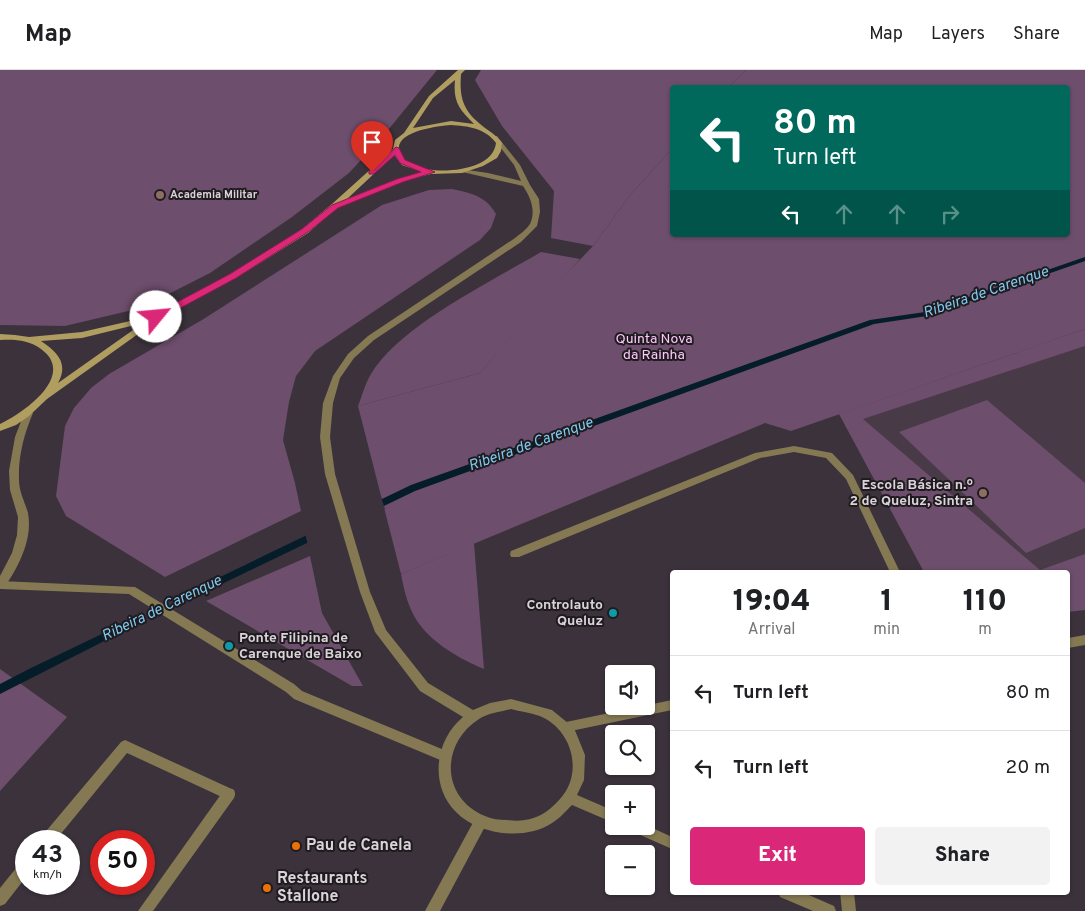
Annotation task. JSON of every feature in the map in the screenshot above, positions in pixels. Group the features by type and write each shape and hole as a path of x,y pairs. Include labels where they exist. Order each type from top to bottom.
{"main road":[{"path":"396,150 402,161 420,170 432,172 461,171 486,163 494,157 499,150 499,143 495,137 482,128 461,108 456,96 460,72"},
{"path":"407,134 432,97 460,72"},
{"path":"0,428 28,413 46,397 156,317 233,276 305,230 335,206 396,150 399,141 407,134 419,128 451,123 482,128"},
{"path":"335,206 400,180 432,172"},
{"path":"0,337 30,340 82,335 156,317"},
{"path":"30,340 44,346 54,356 58,369 55,383 46,397"}],"street":[{"path":"472,716 424,687 381,632 365,592 330,474 325,437 328,403 336,378 346,363 370,338 518,240 533,226 536,212 535,199 517,165 495,137"},
{"path":"461,171 488,175 526,185"},
{"path":"28,413 18,435 14,481 24,519 21,542 16,556 0,585 131,590 290,688 298,695 445,756"},
{"path":"515,554 758,455 794,449 829,455 850,477 894,570"},
{"path":"1070,643 1085,640"},
{"path":"511,704 537,709 550,714 566,727 580,753 579,776 570,798 557,812 540,822 521,828 500,828 466,814 455,802 447,787 444,772 445,756 450,741 460,727 472,716 490,708 511,704"},
{"path":"566,727 670,705"},
{"path":"56,830 125,746 229,794 145,911"},
{"path":"570,798 605,813"},
{"path":"432,911 481,821"},
{"path":"654,835 670,842"},
{"path":"0,899 15,881"},
{"path":"792,895 829,911"},
{"path":"847,895 849,911"}],"shaded area":[{"name":"Academia Militar","path":"0,70 437,70 384,135 349,173 292,217 210,273 141,308 65,326 0,325"},
{"path":"481,70 746,70 731,85 670,85 670,151 631,194 593,246 551,238 554,191 502,126 475,80"},
{"path":"452,189 472,194 488,203 496,214 491,228 480,240 315,351 296,376 289,402 283,440 301,511 165,577 66,516 56,496 65,426 74,408 91,388 109,374 202,320 382,205 429,190"},
{"path":"541,252 580,259 480,373 358,406 371,374 384,356 402,339 448,306"},
{"name":"Escola Básica n.º 2 de Queluz, Sintra","path":"1085,329 1085,610 1070,576 1070,570 923,570 839,414"},
{"path":"1085,329 1085,346 863,419 1040,570 923,570 839,414"},
{"path":"987,400 1085,483 1085,528 1026,553 899,432"},
{"path":"474,543 484,669 449,651 426,632 410,607 401,574"},
{"path":"1085,554 1085,610 1070,612 1070,570 1040,570"},
{"path":"310,556 322,613 363,686 352,686 206,601"}],"green space":[{"name":"Quinta Nova da Rainha","path":"746,70 1085,70 1085,329 791,431 765,423 401,574 358,406 480,373 550,291 593,246 631,194 670,151 670,237 1070,237 1070,85 731,85"},
{"path":"0,669 67,717 0,791"}],"water":[{"name":"Ribeira de Carenque","path":"1085,257 1085,261 927,316 874,324 415,491 116,635 0,694 0,684 29,669 411,485 870,320 925,312"}],"pier":[{"path":"381,497 385,509 308,546 305,533"},
{"path":"186,589 200,597 143,625 130,616"}],"place":[{"name":"Academia Militar","path":"160,195"},
{"name":"Escola Básica n.º 2 de Queluz, Sintra","path":"983,493"},
{"name":"Controlauto Queluz","path":"613,613"},
{"name":"Ponte Filipina de Carenque de Baixo","path":"229,646"},
{"name":"Pau de Canela","path":"296,846"},
{"name":"Restaurants Stallone","path":"267,888"}],"route":[{"path":"156,317 233,276 305,230 335,206 400,180 432,172 410,166 402,161 396,150 372,172"}]}
